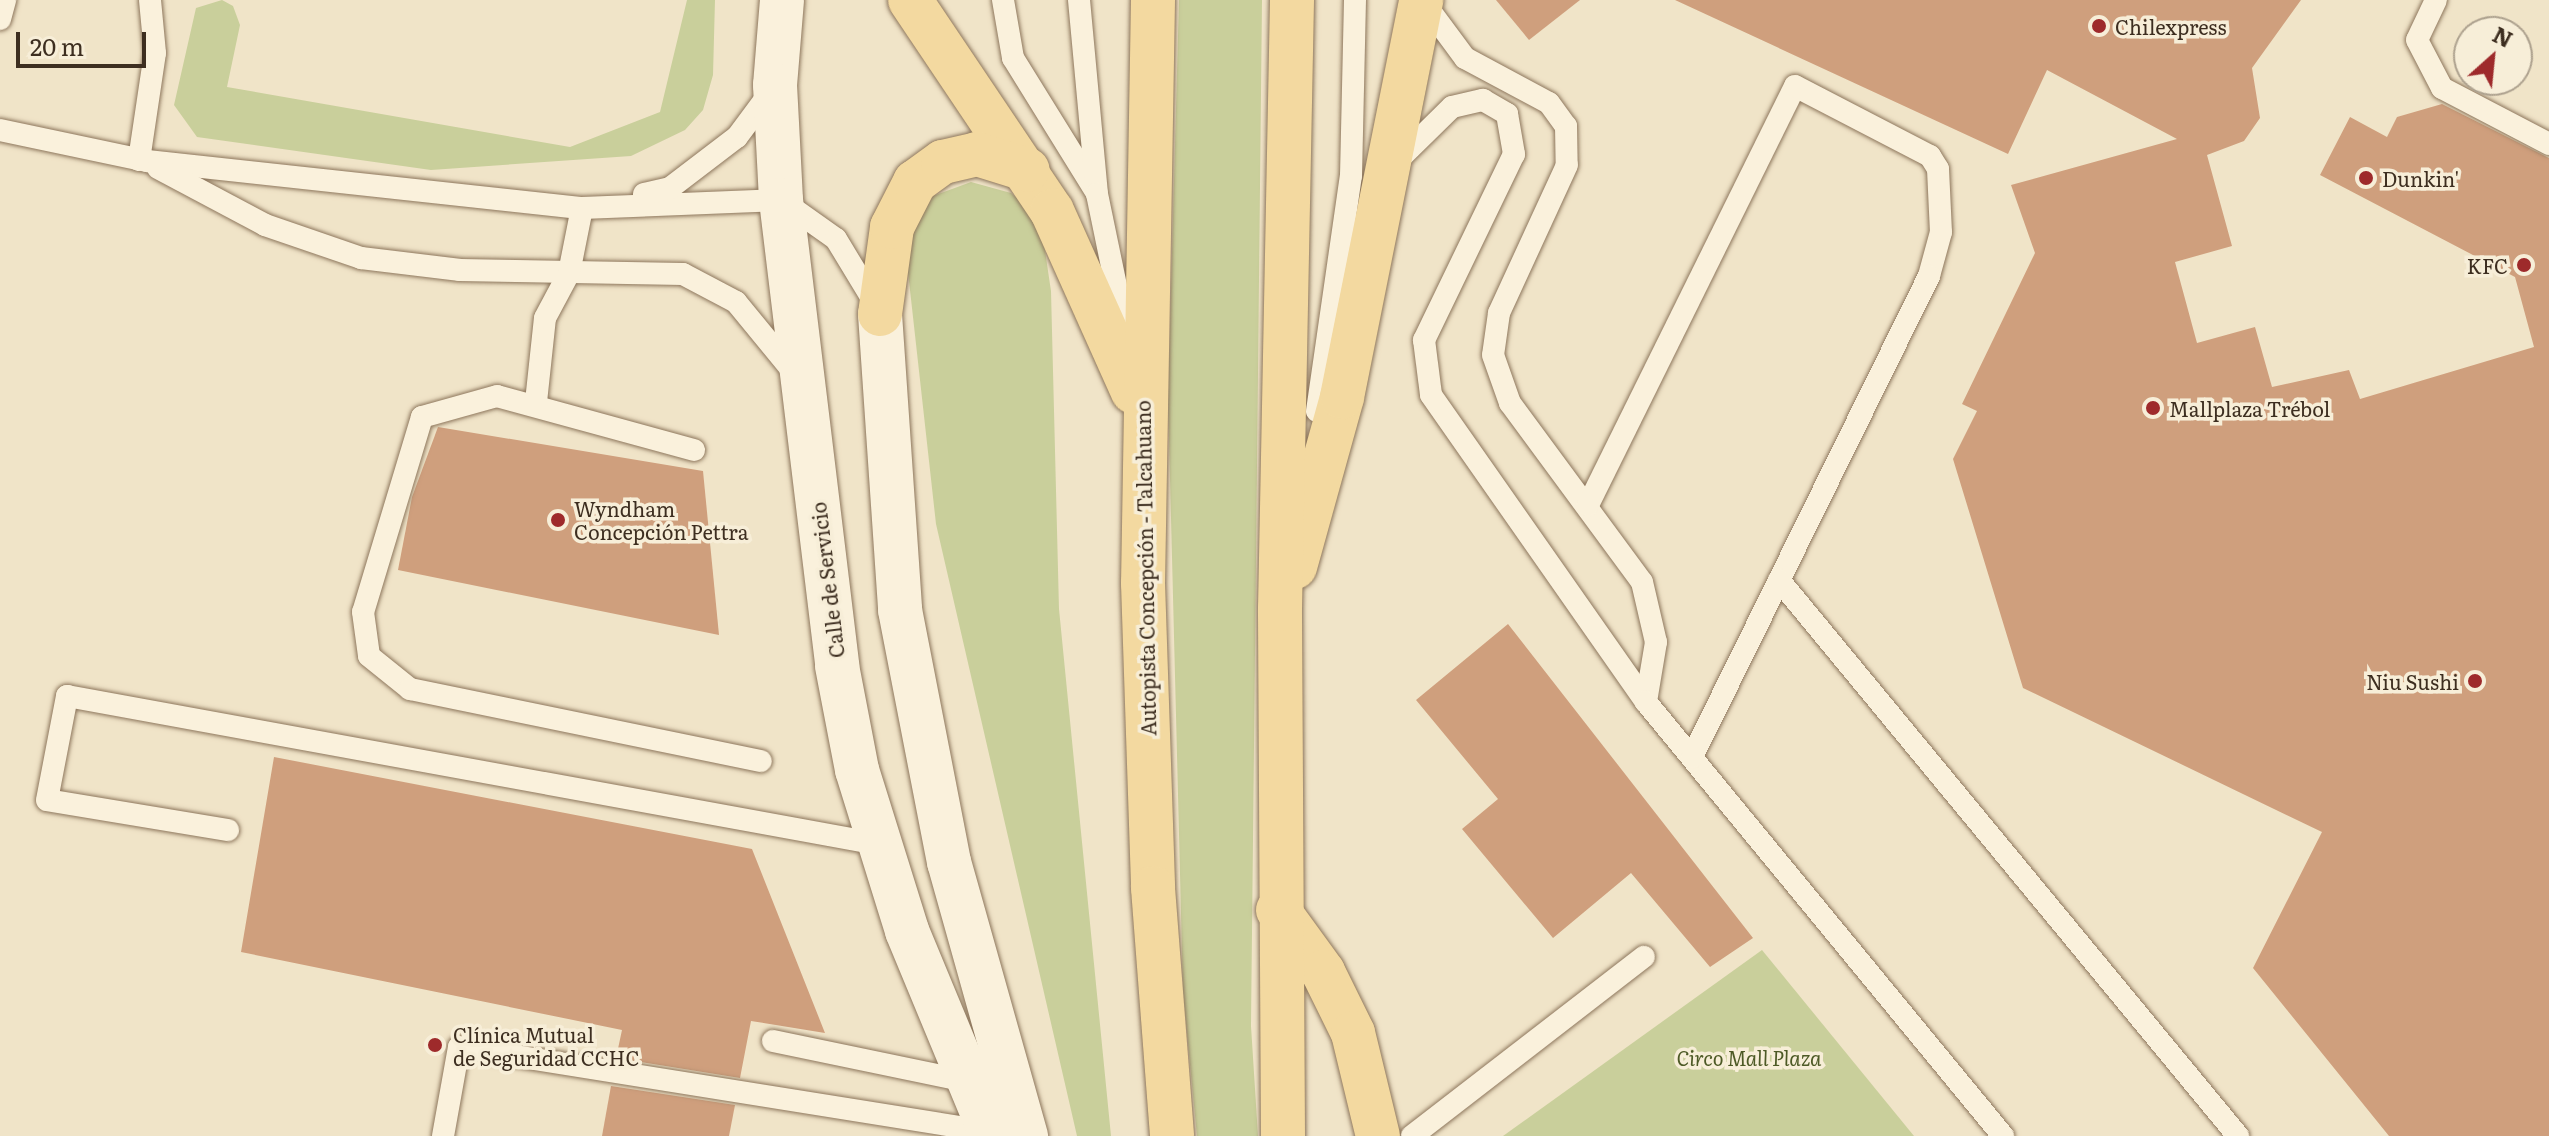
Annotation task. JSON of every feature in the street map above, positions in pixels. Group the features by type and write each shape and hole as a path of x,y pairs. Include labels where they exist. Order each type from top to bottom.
{"main road":[{"path":"910,0 1028,170 1079,263 1143,418"},
{"name":"Autopista Concepción - Talcahuano","path":"1153,0 1143,418 1146,749 1172,1136"},
{"path":"1283,1136 1278,910 1280,609 1292,0"},
{"path":"1280,609 1326,467 1422,0"},
{"path":"880,314 892,227 915,182 943,162 977,154 1028,170"},
{"path":"1278,910 1323,972 1353,1033 1378,1136"}],"street":[{"name":"Calle de Servicio","path":"782,0 775,85 781,200 837,666 878,844 907,931 972,1082 1003,1135"},
{"path":"880,314 900,610 949,862 1016,1086 1003,1135"}],"lane":[{"path":"0,19 5,0"},
{"path":"143,160 156,39 150,0"},
{"path":"1003,0 1013,58 1097,194"},
{"path":"1079,0 1097,194 1143,418"},
{"path":"1280,609 1328,354 1351,176 1355,0"},
{"path":"1422,0 1465,58 1549,103 1566,126 1567,165 1499,313 1493,355 1510,403 1642,582 1652,612 1655,672 1646,702"},
{"path":"2436,0 2417,40 2442,88 2549,144"},
{"path":"582,208 670,188 737,137 775,85"},
{"path":"1588,505 1795,86 1930,156 1938,169 1941,232 1929,276 1692,757"},
{"path":"1387,172 1452,107 1483,100 1514,127 1514,154 1424,340 1425,382 1646,702 2003,1136"},
{"path":"0,130 143,160 582,208 781,200 836,239 880,314"},
{"path":"143,160 265,225 361,258 569,273 683,274 710,285 780,348 807,410"},
{"path":"536,402 545,318 569,273 582,208"},
{"path":"694,450 536,402 497,396 422,417 363,612 369,656 410,689 761,761"},
{"path":"1779,580 2238,1136"},
{"path":"228,830 47,800 67,696 878,844"},
{"path":"1412,1136 1644,957"},
{"path":"773,1041 972,1082 1016,1086"},
{"path":"443,1136 459,1047 1003,1135"}],"green space":[{"path":"222,0 233,6 240,25 227,87 570,147 660,112 687,0 715,0 713,75 703,110 685,130 631,156 431,170 197,137 174,105 196,8"},
{"path":"1179,0 1262,0 1251,1026 1258,1136 1197,1136 1183,992 1168,399"},
{"path":"971,182 1011,193 1027,207 1044,244 1051,291 1059,609 1111,1136 1077,1136 936,524 905,245 933,196"},
{"name":"Circo Mall Plaza","path":"1762,950 1914,1136 1503,1136"}],"building":[{"path":"1496,0 1580,0 1529,40"},
{"path":"1675,0 2301,0 2252,68 2260,118 2244,141 2207,155 2232,246 2175,262 2197,343 2255,327 2272,387 2349,370 2360,399 2534,347 2515,277 2320,175 2350,117 2387,137 2397,117 2442,104 2549,158 2549,1136 2389,1136 2253,968 2322,832 2023,688 1953,459 1977,411 1962,404 2035,253 2011,185 2177,139 2047,70 2008,154"},
{"name":"Wyndham Concepción Pettra","path":"438,427 703,471 719,635 398,570 412,497"},
{"path":"1508,624 1753,938 1710,967 1631,873 1553,938 1462,829 1498,799 1416,700"},
{"path":"274,757 752,849 825,1033 751,1021 740,1078 616,1058 622,1030 241,952"},
{"path":"611,1086 735,1105 729,1136 602,1136"}],"place":[{"name":"Chilexpress","path":"2099,26"},
{"name":"Dunkin'","path":"2366,178"},
{"name":"KFC","path":"2524,265"},
{"name":"Mallplaza Trébol","path":"2153,408"},
{"name":"Wyndham Concepción Pettra","path":"558,520"},
{"name":"Niu Sushi","path":"2475,681"},
{"name":"Clínica Mutual de Seguridad CCHC","path":"435,1045"}]}
